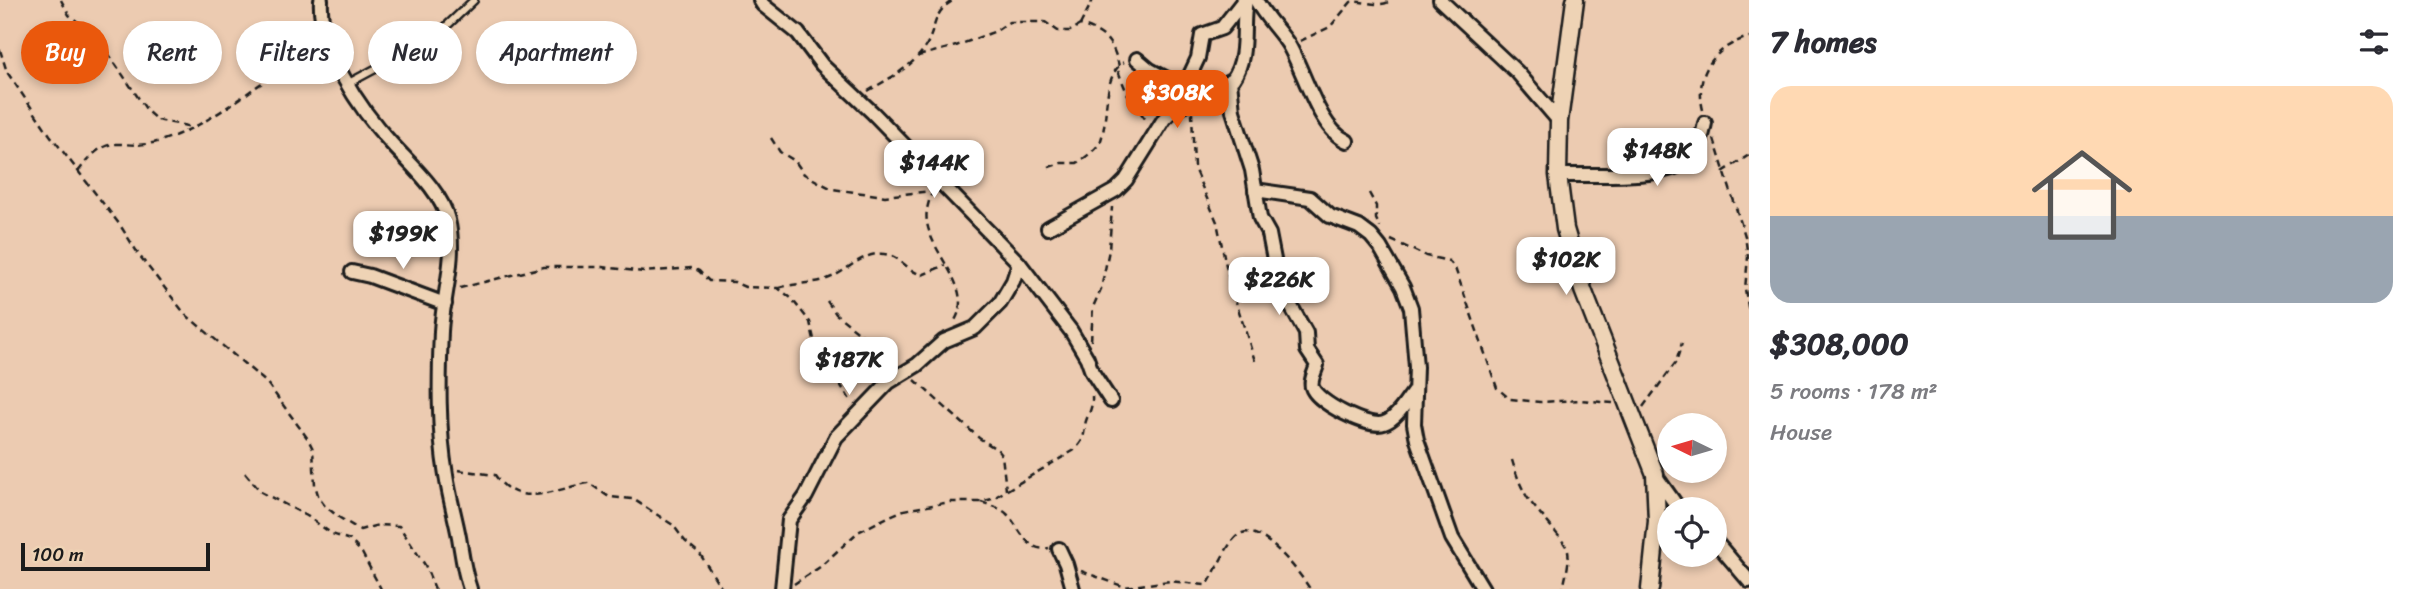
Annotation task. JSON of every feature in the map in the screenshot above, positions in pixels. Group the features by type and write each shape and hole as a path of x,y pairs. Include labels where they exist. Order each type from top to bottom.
{"street":[{"path":"321,0 322,21"},
{"path":"760,0 798,33 822,65 858,98 940,189 1018,263 1059,313 1111,401"},
{"path":"1048,228 1116,190 1138,165 1164,119 1174,110 1230,81 1238,72 1242,59 1245,0"},
{"path":"1174,110 1198,58 1202,35 1222,28 1245,0"},
{"path":"1256,0 1289,45 1317,106 1332,130 1339,138 1347,141"},
{"path":"1440,0 1517,72 1559,121"},
{"path":"1576,0 1559,121 1559,175 1565,229 1583,289 1626,404 1655,474 1669,497"},
{"path":"1137,60 1184,88"},
{"path":"1230,81 1233,111 1252,170 1260,218 1269,234 1283,292 1301,322 1308,338 1307,350 1317,365 1312,389 1344,412 1375,424 1385,423 1415,390"},
{"path":"347,84 374,124 443,205 450,235 441,356 444,459 470,589"},
{"path":"1559,175 1644,174 1670,169 1692,156 1703,135 1705,123"},
{"path":"1255,190 1310,198 1330,216 1359,227 1371,236 1393,268 1411,308 1416,367 1414,424 1433,489 1452,538 1483,589"},
{"path":"782,589 789,520 806,496 836,437 889,382 948,339 971,331 1000,303 1013,281 1018,263"},
{"path":"352,272 446,298"},
{"path":"1650,589 1657,521 1655,474"},
{"path":"1059,549 1073,589"},
{"path":"1727,555 1749,582"}],"lane":[{"path":"354,80 435,37 474,0"}],"path":[{"path":"61,0 69,15 97,37 148,112 157,120 171,125 192,127"},
{"path":"858,98 918,57 943,6 954,0"},
{"path":"918,57 996,31 1010,22 1045,22 1053,29 1064,32 1080,25 1093,0"},
{"path":"1289,45 1330,27 1351,2 1379,5 1392,0"},
{"path":"78,172 91,154 102,146 112,143 154,144 229,106 287,64 320,14"},
{"path":"1080,25 1108,38 1127,93 1155,135"},
{"path":"1749,37 1733,41 1722,48 1706,73 1699,91 1705,123 1711,130 1745,236 1748,257 1745,289 1749,312"},
{"path":"0,50 7,72 50,135 185,314 267,383 275,394 313,449 316,485 319,498 325,506 360,530 379,525 400,526 425,565 435,589"},
{"path":"1049,167 1061,163 1077,163 1098,144 1109,83 1118,68 1130,59 1137,60"},
{"path":"1192,100 1194,168 1217,222 1229,280 1255,361"},
{"path":"771,138 780,152 795,161 804,174 832,189 898,196 940,189"},
{"path":"1723,172 1749,155"},
{"path":"940,189 929,198 926,221 960,297 958,315 951,326 948,339"},
{"path":"1087,358 1093,307 1101,289 1109,250 1116,190"},
{"path":"1369,193 1376,206 1376,219 1389,239 1426,256 1449,261 1455,268 1497,388 1510,399 1626,404"},
{"path":"446,298 544,267 603,267 644,272 692,268 709,281 734,282 745,287 778,288 833,277 844,268 871,255 884,254 899,258 913,273 922,275 944,265"},
{"path":"778,288 805,314 810,322 818,357 828,365 858,412"},
{"path":"827,300 836,314 963,424 998,450 1002,456 1006,491"},
{"path":"1633,421 1676,362 1682,343"},
{"path":"790,589 871,524 904,510 950,502 981,502 992,499 1073,452 1083,442 1086,422 1092,411 1092,372"},
{"path":"444,459 458,470 495,475 504,485 524,495 539,496 565,487 589,483 609,497 633,499 673,525 685,541 700,554 722,589"},
{"path":"1512,460 1527,498 1553,532 1566,544 1568,551 1563,589"},
{"path":"245,473 261,492 306,516 332,534 350,540 362,553 381,589"},
{"path":"981,502 1008,515 1031,545 1042,549 1059,549"},
{"path":"1066,565 1125,587 1170,581 1205,585 1226,549 1244,533 1267,540 1282,556 1289,559 1310,589"}]}
